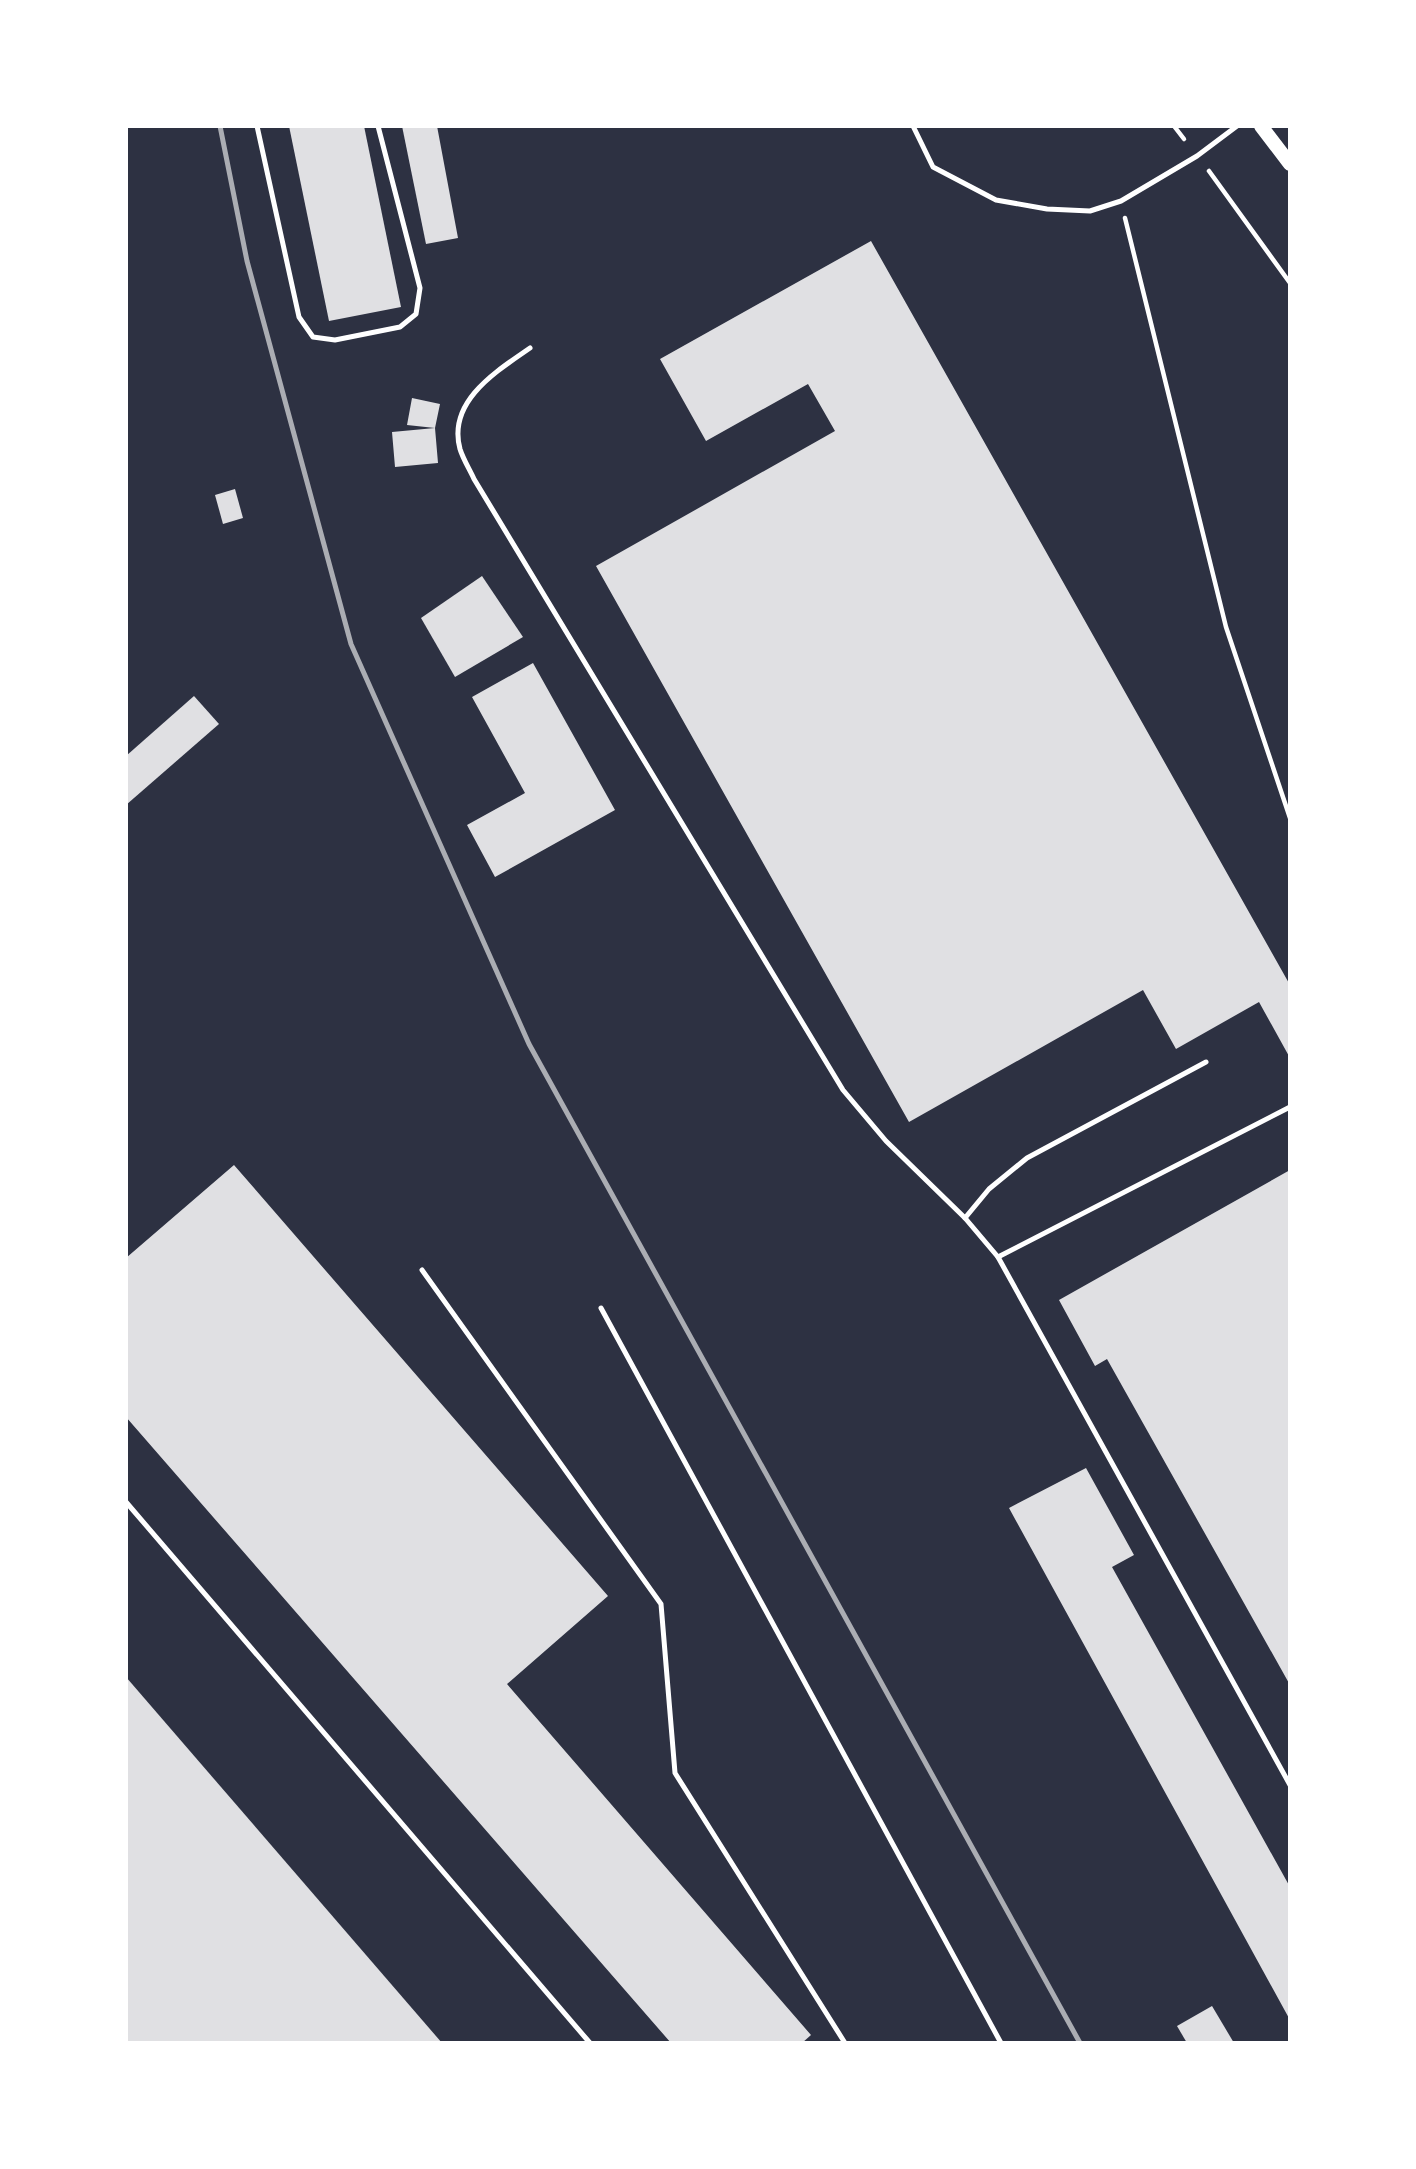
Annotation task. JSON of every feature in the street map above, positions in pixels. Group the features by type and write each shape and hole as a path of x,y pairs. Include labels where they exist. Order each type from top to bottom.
{"main road":[{"path":"1261,126 1290,164"}],"lane":[{"path":"257,126 299,317 313,337 335,340 400,327 416,314 419,288 378,126"},
{"path":"913,126 933,167 996,200 1047,209 1090,211 1121,201 1198,156 1237,126"},
{"path":"530,348 486,380 472,396 460,419 460,448 474,479 843,1090 886,1141 965,1218 998,1257 1290,1785"},
{"path":"965,1218 989,1189 1027,1158 1206,1062"},
{"path":"998,1257 1290,1107"},
{"path":"422,1270 661,1604 675,1773 845,2043"},
{"path":"601,1308 1001,2043"},
{"path":"126,1502 590,2043"}],"path":[{"path":"1174,126 1290,283"},
{"path":"1121,201 1226,627 1290,818"}],"building":[{"path":"289,126 364,126 401,307 329,321"},
{"path":"402,126 437,126 458,238 426,244"},
{"path":"871,241 1290,985 1290,1058 1259,1002 1176,1049 1143,990 909,1122 596,566 835,431 808,384 706,441 660,359"},
{"path":"412,398 440,404 435,428 407,425"},
{"path":"435,428 438,463 395,467 392,432"},
{"path":"235,489 243,518 223,524 215,495"},
{"path":"482,576 523,637 455,677 421,618"},
{"path":"533,663 615,810 495,877 467,825 525,793 472,697"},
{"path":"194,696 219,724 126,805 126,756"},
{"path":"234,1165 608,1596 507,1684 811,2035 802,2043 671,2043 126,1417 126,1258"},
{"path":"1290,1170 1290,1685 1107,1359 1095,1366 1059,1300"},
{"path":"1086,1468 1134,1555 1112,1567 1290,1887 1290,2020 1009,1508"},
{"path":"126,1677 442,2043 126,2043"},
{"path":"1212,2006 1234,2043 1187,2043 1177,2026"}],"railway":[{"path":"220,126 247,261 351,644 529,1044 1080,2043"}]}
